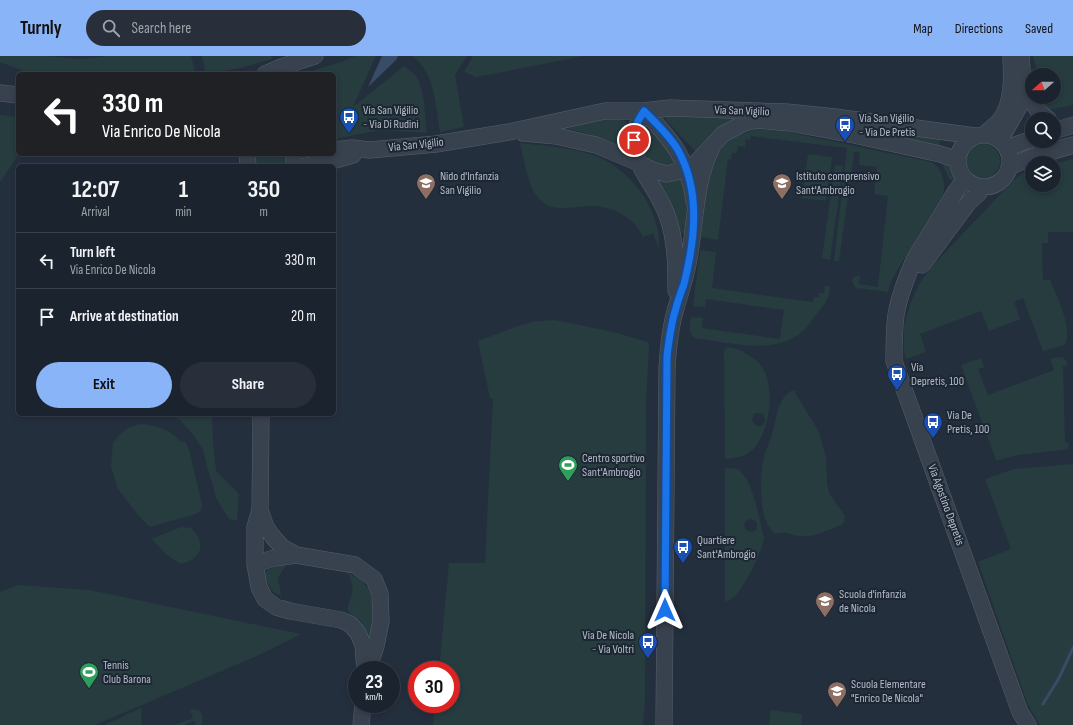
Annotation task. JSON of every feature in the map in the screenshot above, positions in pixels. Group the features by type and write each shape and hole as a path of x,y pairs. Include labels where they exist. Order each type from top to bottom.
{"street":[{"path":"270,72 315,56"},
{"path":"979,135 992,136 1003,144 1009,157 1009,167 1002,179 990,186 982,187 972,184 966,179 961,173 958,160 959,152 968,140 979,135 1001,119 1010,98 1012,77 1011,56"},
{"path":"1003,144 1020,105 1023,84 1021,56"},
{"path":"1023,84 1039,112"},
{"path":"0,93 16,95"},
{"name":"Via San Vigilio","path":"317,164 370,150 436,144 509,132 605,111 644,111 670,108 787,112 979,135"},
{"path":"675,309 675,256 671,226 659,196 634,152 634,140 638,121 644,111 666,133 678,150 692,187 695,215"},
{"path":"1061,120 1073,119"},
{"name":"Via San Vigilio","path":"509,132 556,136 596,145 652,170 667,174 680,172 686,169 701,158 723,134 744,123 757,120 790,123 854,135 940,154 958,160"},
{"path":"1061,129 1073,125"},
{"path":"1003,144 1025,140"},
{"path":"663,724 668,341 675,309 686,274 705,162 713,145"},
{"path":"1009,167 1027,159 1073,146"},
{"name":"Via San Vigilio","path":"336,150 352,148 370,150"},
{"name":"Via Agostino Depretis","path":"966,179 956,191 915,258 896,314 894,361 1020,712 1028,725"},
{"name":"Via Agostino Depretis","path":"907,280 923,264 969,202 979,193 982,187"},
{"path":"261,416 260,510 255,527 255,564 261,592 265,599 276,607 290,611 342,620 350,624 358,633 363,646 366,661"},
{"path":"260,510 266,526 273,537 282,547 296,555"},
{"path":"255,564 274,558 296,555 355,564 374,579 380,594 380,621 376,646 370,661"},
{"path":"361,725 362,713"}],"green space":[{"path":"0,56 45,56 78,59 109,56 191,56 195,72 27,72 0,62"},
{"path":"202,56 271,56 272,59 240,68 217,72 206,72"},
{"path":"355,56 376,56 353,107 404,66 415,75 419,82 423,96 427,133 381,130 336,139 336,72 308,72"},
{"path":"412,56 467,56 455,75 464,127 440,132 430,81 426,71"},
{"path":"473,56 584,56 476,77 464,72"},
{"path":"1033,56 1073,56 1073,105 1047,110 1046,104 1061,104 1061,68 1036,68"},
{"path":"0,115 16,117 16,156 18,156 0,182"},
{"path":"666,115 736,116 735,120 697,153 666,120"},
{"path":"616,118 625,121 631,126 629,146 624,147 582,132 555,127 575,121"},
{"path":"840,125 941,139 937,149"},
{"path":"757,129 779,130 931,162 938,168 944,181 943,195 892,279 888,292 857,288 854,286 852,281 853,277 860,275 859,284 878,287 888,196 874,194 877,167 859,165 860,152 854,152 839,261 834,261 847,148 751,136 750,140 746,139 745,147 738,146 737,153 732,153 731,160 728,159 718,240 701,237 707,186 710,173 720,150 728,141 738,135"},
{"path":"649,130 661,140 676,162 674,166 660,166 652,162 642,152 642,133"},
{"path":"520,143 558,147 587,153 609,162 621,171 632,181 650,207 659,235 659,249 653,233 643,237 629,219 616,211 608,208 593,206 555,208 542,202 534,191 526,171"},
{"path":"980,144 986,144 995,149 999,155 999,167 995,173 986,178 980,178 971,173 966,164 966,158 971,149"},
{"path":"808,154 832,157 826,201 802,198"},
{"path":"251,156 290,156 289,164 252,164"},
{"path":"1073,159 1073,232 1048,232 1048,243 1042,243 1043,280 1050,280 1063,312 1067,330 1065,345 1043,351 1023,298 1014,302 1020,319 989,331 981,311 920,334 926,352 906,359 904,352 904,326 910,304 919,284 932,266 1014,180 1023,173 1025,172 1025,192 1061,192 1061,162"},
{"path":"944,160 949,164 952,170 955,182 949,179 943,166"},
{"path":"835,165 843,166 830,260 822,258"},
{"path":"682,177 688,198 688,234 680,233 657,180 657,178"},
{"path":"700,250 716,252 712,288 813,302 814,297 819,297 819,293 824,293 825,286 830,286 829,295 802,332 791,339 778,344 750,346 695,338 692,336 690,331 691,317 703,318 702,328 780,339 784,310 706,299 705,307 693,306"},
{"name":"Centro sportivo Sant'Ambrogio","path":"555,320 613,332 648,342 649,349 646,401 645,703 643,725 433,725 434,713 460,713 460,661 440,661 449,563 485,563 493,399 490,398 478,341 532,322"},
{"path":"726,348 737,349 759,363 765,372 770,395 767,421 758,443 745,455 725,459 724,351","holes":["754,414 763,414 765,419 763,424 760,426 755,425 752,420"]},
{"path":"1058,357 1064,358 1067,362 1067,366 1063,366 1065,442 1069,443 1068,448 1063,450 1018,455 996,460 961,365 981,358 984,367 978,369 988,395 1054,370 1050,359"},
{"path":"791,391 794,391 819,432 826,457 829,493 845,516 844,522 841,525 809,536 799,536 785,533 774,534 764,516 761,499 761,481 764,456 783,398"},
{"path":"173,416 212,416 216,471 239,494 236,521 229,519 216,498 204,452 195,437 181,421"},
{"path":"140,424 162,428 181,442 185,441 189,450 202,504 201,510 196,514 150,527 138,515 118,489 111,466 113,443 120,434 128,428"},
{"path":"1073,464 1073,725 1040,725 1028,705 978,562 1011,549 985,479 1014,469"},
{"path":"732,468 739,470 749,483 764,538 756,562 746,580 736,595 730,600 725,601 725,469","holes":["750,519 757,523 757,529 752,532 746,530 744,525 745,522"]},
{"path":"181,527 191,528 196,534 199,539 200,550 193,559 180,564 167,555 152,539"},
{"path":"284,562 288,562 278,578 281,595 272,590 264,575 267,570"},
{"path":"348,573 359,579 366,586 370,594 373,611 370,644 361,627 347,610 353,588"},
{"name":"Tennis Club Barona","path":"18,585 89,590 301,634 261,654 95,725 0,725 0,592"},
{"path":"141,708 142,725 104,725"},
{"path":"193,709 201,712 202,714 203,719 201,725 196,725 194,721 184,725 175,725 193,718 190,710"},
{"path":"771,710 802,714 801,725 769,725"}],"water":[{"path":"382,56 398,56 396,60 368,87"}],"waterway":[{"path":"1043,704 1059,678 1073,648"}],"place":[{"name":"Via San Vigilio - Via Di Rudinì","path":"349,134"},
{"name":"Via San Vigilio - Via De Pretis","path":"845,142"},
{"name":"Nido d'Infanzia San Vigilio","path":"426,200"},
{"name":"Istituto comprensivo Sant'Ambrogio","path":"782,200"},
{"name":"Via Depretis, 100","path":"897,391"},
{"name":"Via De Pretis, 100","path":"933,439"},
{"name":"Centro sportivo Sant'Ambrogio","path":"568,482"},
{"name":"Quartiere Sant'Ambrogio","path":"683,564"},
{"name":"Scuola d'infanzia de Nicola","path":"825,618"},
{"name":"Via De Nicola - Via Voltri","path":"648,659"},
{"name":"Tennis Club Barona","path":"89,689"},
{"name":"Scuola Elementare \"Enrico De Nicola\"","path":"837,708"}],"route":[{"path":"634,140 638,121 644,111 666,133 678,150 692,187 695,215 690,258 683,287 675,309 668,341 665,610"}]}
